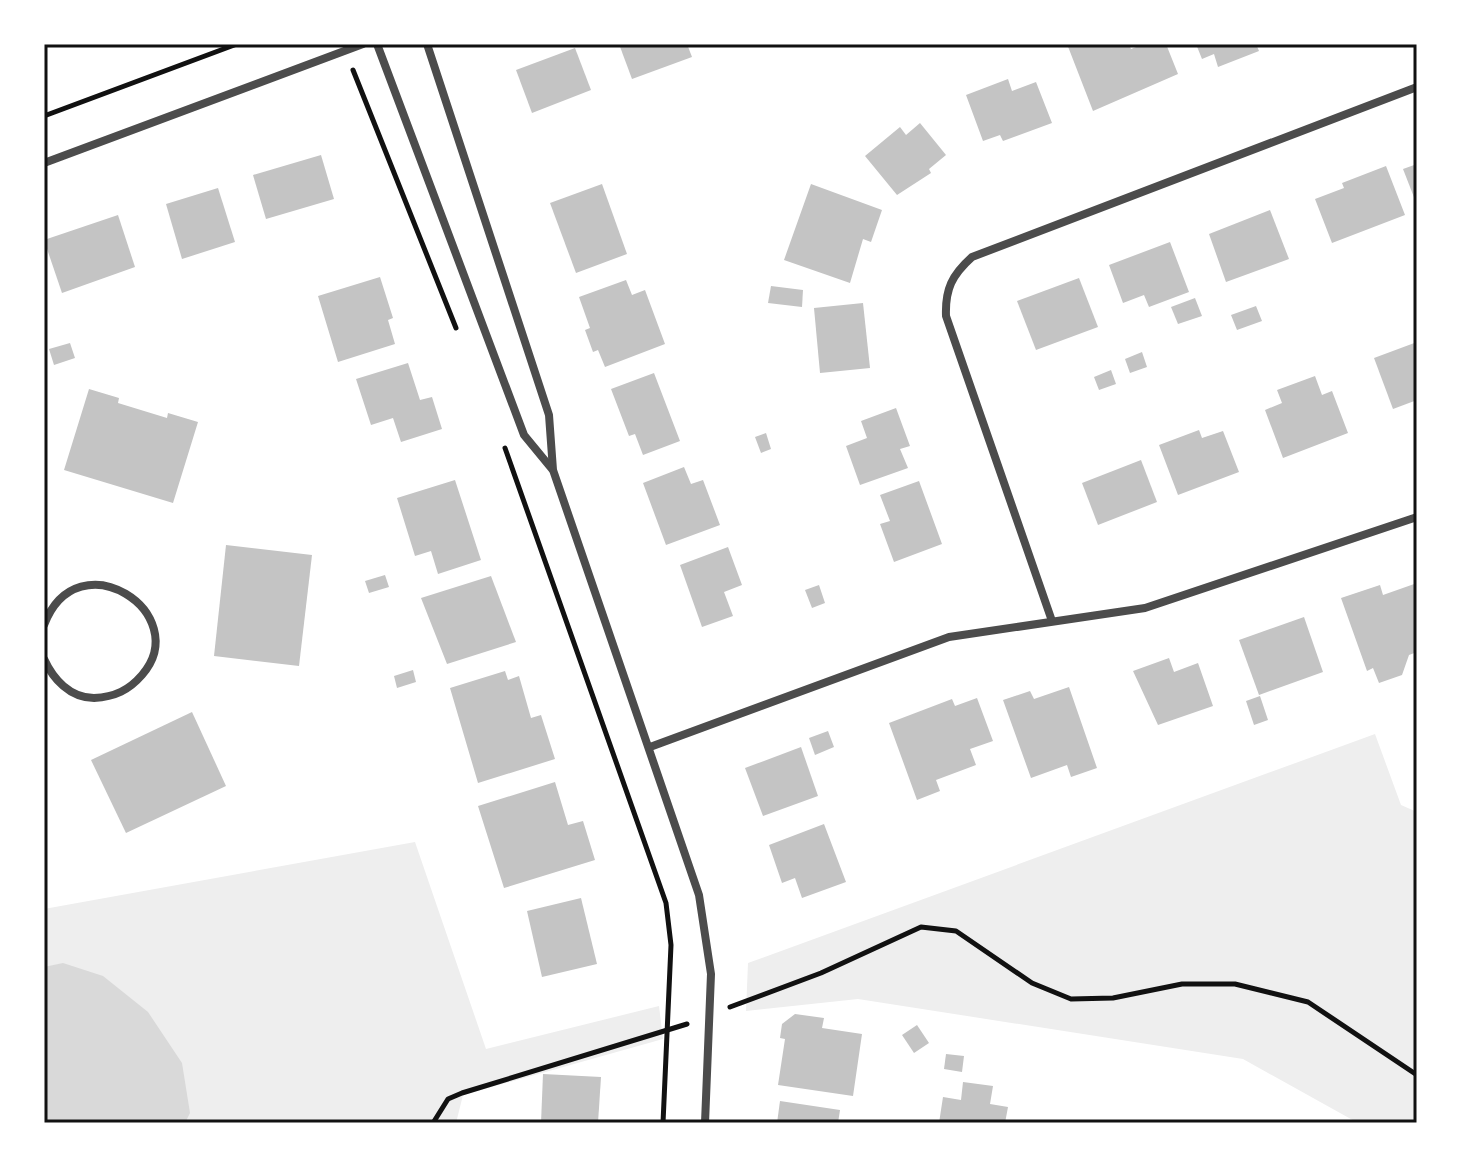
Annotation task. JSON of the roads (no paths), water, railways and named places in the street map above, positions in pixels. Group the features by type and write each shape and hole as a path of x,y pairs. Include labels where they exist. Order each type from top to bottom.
{"street":[{"path":"44,163 363,44"},
{"path":"377,44 524,435 553,470"},
{"path":"427,44 549,415 553,470 699,895 711,974 705,1123"},
{"path":"1052,621 946,316 945,294 956,272 972,257 1417,87"},
{"path":"650,747 949,637 1145,608 1417,517"},
{"path":"44,625 49,612 64,595 84,586 106,585 127,592 144,607 153,627 154,649 146,670 131,687 111,697 89,698 68,690 52,675 44,659"}]}
